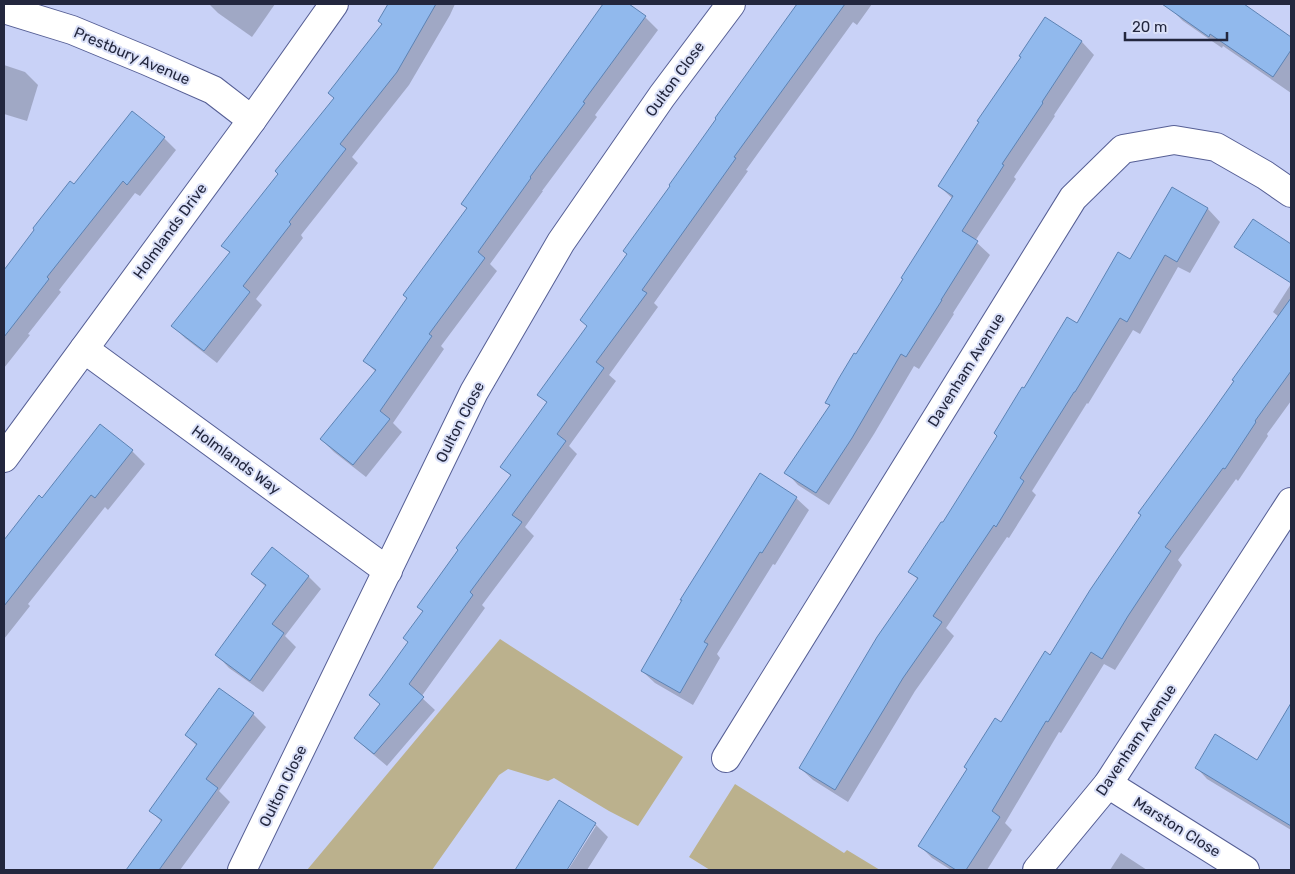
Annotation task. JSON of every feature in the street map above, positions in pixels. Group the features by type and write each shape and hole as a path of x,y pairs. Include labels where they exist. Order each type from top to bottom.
{"street":[{"name":"Holmlands Drive","path":"4,458 252,120 334,4"},
{"name":"Oulton Close","path":"242,870 474,392 561,242 662,96 731,4"},
{"name":"Prestbury Avenue","path":"16,9 72,30 213,90 252,120"},
{"name":"Davenham Avenue","path":"726,758 1073,198 1123,149 1174,140 1216,147 1291,193"},
{"name":"Holmlands Way","path":"84,349 388,571"},
{"name":"Davenham Avenue","path":"1038,870 1108,784 1291,502"},
{"name":"Marston Close","path":"1108,784 1245,870"}],"shaded area":[{"path":"500,639 683,757 638,826 554,778 548,781 508,769 499,775 432,870 307,870"},
{"path":"735,784 844,853 847,850 880,870 710,870 689,857"}],"building":[{"path":"388,4 436,4 397,72 340,144 346,149 289,222 291,224 243,286 250,292 204,351 171,326 230,252 221,246 278,174 275,171 334,98 328,93 382,24 378,21"},
{"path":"603,4 629,4 646,16 478,252 485,258 429,334 432,336 380,411 390,419 353,465 320,439 376,370 363,361 407,298 403,295 467,208 461,204"},
{"path":"797,4 845,4 734,157 736,158 642,290 647,293 596,362 604,368 557,434 566,441 512,515 522,522 470,592 473,595 409,684 424,697 374,754 354,738 380,704 369,695 408,642 403,638 423,611 417,607 458,550 456,548 511,475 500,467 547,402 537,395 587,326 580,320 627,254 623,251"},
{"path":"1162,4 1244,4 1291,37 1291,50 1273,77 1210,34 1209,37"},
{"path":"1045,17 1082,41 1002,164 1004,165 962,231 978,241 906,357 901,354 852,438 816,493 784,473 830,405 825,403 839,378 903,279 901,278 953,196 938,186 979,122 977,121 1021,57 1019,56"},
{"path":"132,111 165,137 127,185 123,181 47,277 49,279 4,337 4,270 34,230 33,228 70,181 74,184"},
{"path":"1172,187 1208,208 1177,262 1165,255 1127,322 1120,318 1020,478 1024,481 996,527 994,525 933,616 942,622 903,678 835,790 799,768 877,637 918,578 908,572 941,522 943,522 997,436 994,433 1067,317 1077,323 1118,252 1130,259"},
{"path":"1253,219 1291,244 1291,283 1234,247"},
{"path":"1291,298 1291,371 1255,421 1225,469 1223,468 1165,547 1171,551 1102,659 1091,652 1048,722 1046,721 992,811 1000,817 966,870 956,870 918,846 967,769 964,767 995,718 1001,722 1045,651 1050,655 1090,590 1141,515 1138,513 1205,422 1234,381 1232,380"},
{"path":"100,424 133,450 95,498 91,495 4,606 4,540 39,495 42,498"},
{"path":"760,473 797,497 704,642 708,644 680,693 641,671 682,600 680,600"},
{"path":"272,547 309,576 272,624 284,633 250,681 215,655 266,585 251,574"},
{"path":"219,688 254,713 206,779 218,788 159,870 126,870 162,820 149,811 197,744 185,735"},
{"path":"1291,703 1291,826 1195,768 1215,734 1257,760"},
{"path":"559,800 596,823 567,870 515,870"}]}
